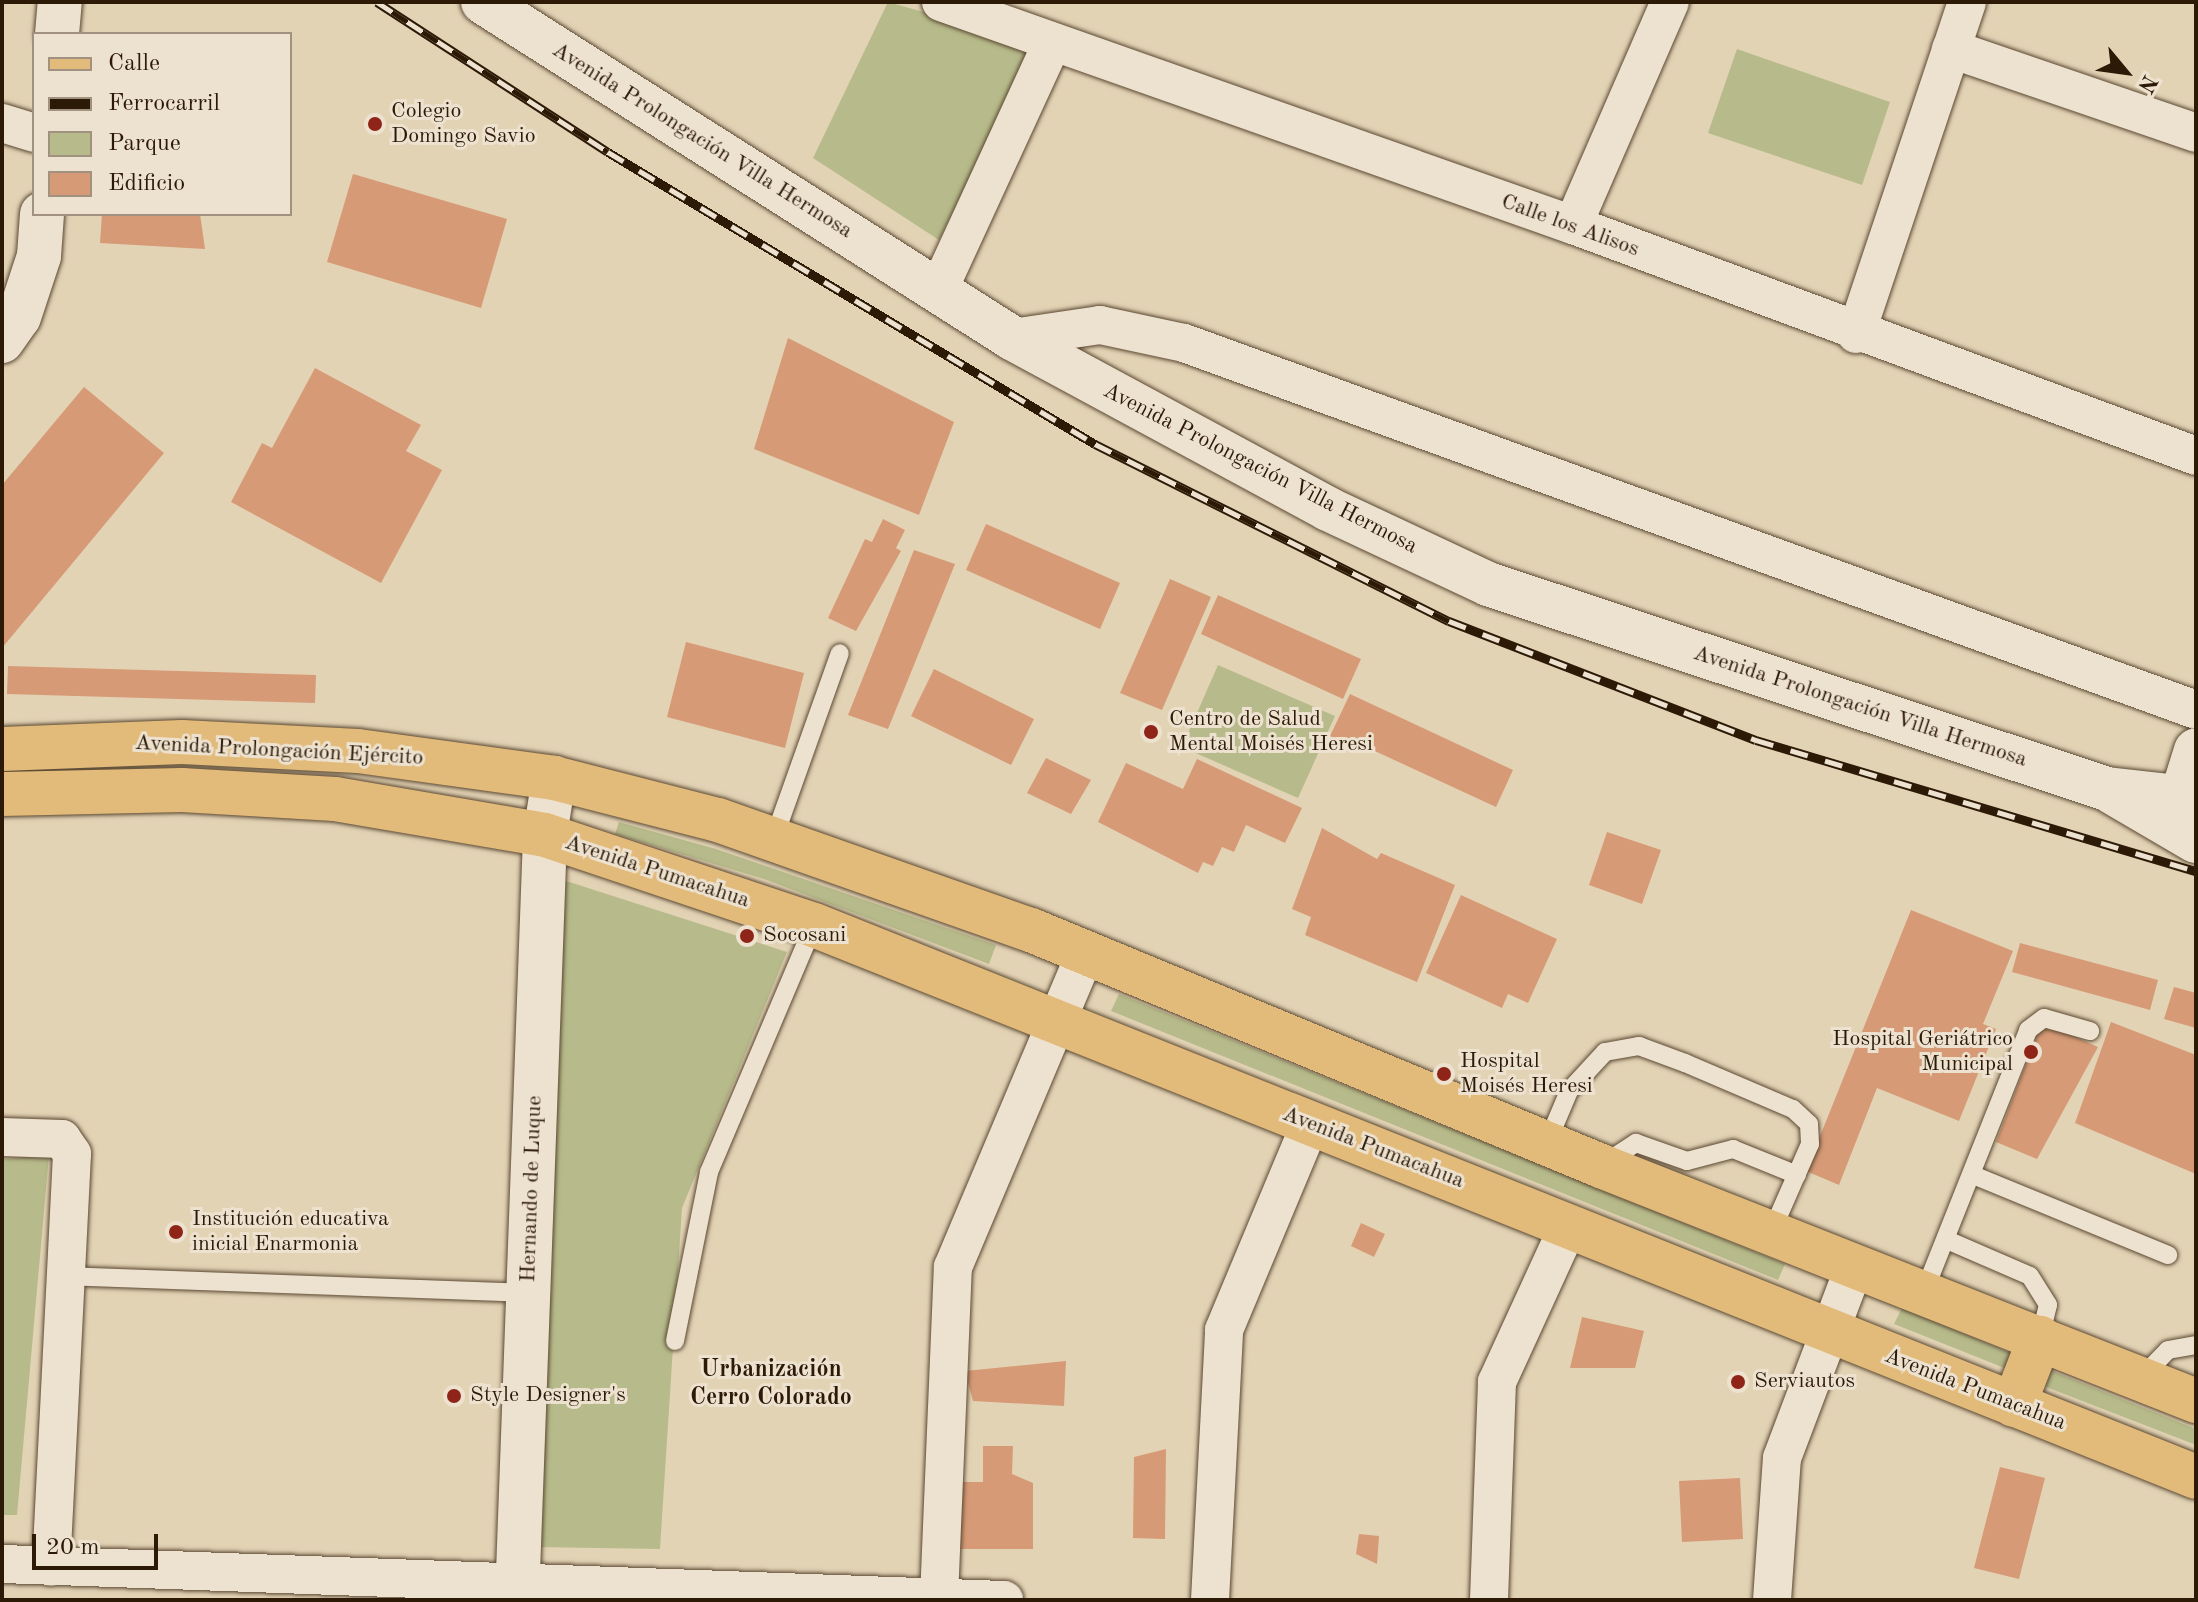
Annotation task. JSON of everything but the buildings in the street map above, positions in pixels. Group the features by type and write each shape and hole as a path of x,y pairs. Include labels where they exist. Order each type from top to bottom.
{"main road":[{"name":"Avenida Prolongación Villa Hermosa","path":"483,2 1012,338 1328,509 1488,584 2186,817"},
{"path":"2,341 19,317 39,256 42,216"},
{"name":"Avenida Prolongación Ejército","path":"2,749 182,742 358,751 554,778"},
{"path":"2186,817 2196,750"},
{"path":"554,778 774,838 1086,952 1601,1166 2196,1401"},
{"name":"Hernando de Luque","path":"517,1591 545,835 554,778"},
{"name":"Avenida Prolongación Ejército","path":"2,794 182,790 335,799 545,835"},
{"name":"Avenida Pumacahua","path":"545,835 814,925 1569,1225 1826,1332 2196,1477"},
{"path":"2014,1405 2040,1338"}],"street":[{"name":"Calle los Alisos","path":"941,2 1051,45 1573,225 1856,334 2196,456"},
{"path":"1573,225 1670,2"},
{"path":"1856,334 1967,2"},
{"path":"938,291 1051,45"},
{"path":"1951,49 2196,133"},
{"path":"2,123 32,132"},
{"path":"1012,338 1100,325 1184,343 2196,710"},
{"path":"939,1598 953,1267 1086,952"},
{"path":"1210,1600 1224,1330 1310,1124"},
{"path":"2,1137 62,1139 72,1154 51,1566"},
{"path":"1489,1600 1497,1382 1569,1225"},
{"path":"1772,1600 1782,1458 1826,1332 1854,1267"},
{"path":"2,1564 517,1591 1004,1600"}],"lane":[{"path":"774,838 840,653"},
{"path":"675,1341 709,1172 814,925"},
{"path":"1924,1292 2028,1030 2044,1018 2090,1031"},
{"path":"1547,1143 1589,1063 1620,1046 1639,1046 1805,1117 1810,1144 1771,1233"},
{"path":"1601,1166 1636,1143 1687,1161 1733,1149 1797,1175"},
{"path":"1973,1175 2168,1255"},
{"path":"1947,1240 2030,1276 2048,1305 2040,1338"},
{"path":"65,1276 528,1293"},
{"path":"2140,1379 2168,1350 2196,1345"}],"green space":[{"path":"888,2 1037,44 939,240 813,158"},
{"path":"1737,49 1890,102 1862,185 1708,133"},
{"path":"1218,665 1335,716 1298,798 1182,747"},
{"path":"619,822 716,849 996,945 989,964 764,879 615,834"},
{"path":"560,879 787,952 682,1208 660,1549 535,1547"},
{"path":"1119,994 1785,1264 1778,1280 1111,1011"},
{"path":"49,1155 17,1515 2,1515 2,1159"},
{"path":"1902,1308 2013,1354 2007,1369 1894,1324"},
{"path":"2047,1369 2196,1429 2196,1445 2041,1385"}],"railway":[{"path":"377,2 608,152 1095,444 1449,621 1756,740 2196,871"}],"place":[{"name":"Colegio Domingo Savio","path":"375,124"},
{"name":"Centro de Salud Mental Moisés Heresi","path":"1151,732"},
{"name":"Socosani","path":"747,936"},
{"name":"Hospital Geriátrico Municipal","path":"2031,1052"},
{"name":"Hospital Moisés Heresi","path":"1444,1074"},
{"name":"Institución educativa inicial Enarmonia","path":"176,1232"},
{"name":"Serviautos","path":"1738,1382"},
{"name":"Style Designer's","path":"454,1396"}],"district":[{"name":"Urbanización Cerro Colorado","path":"771,1385"}]}
